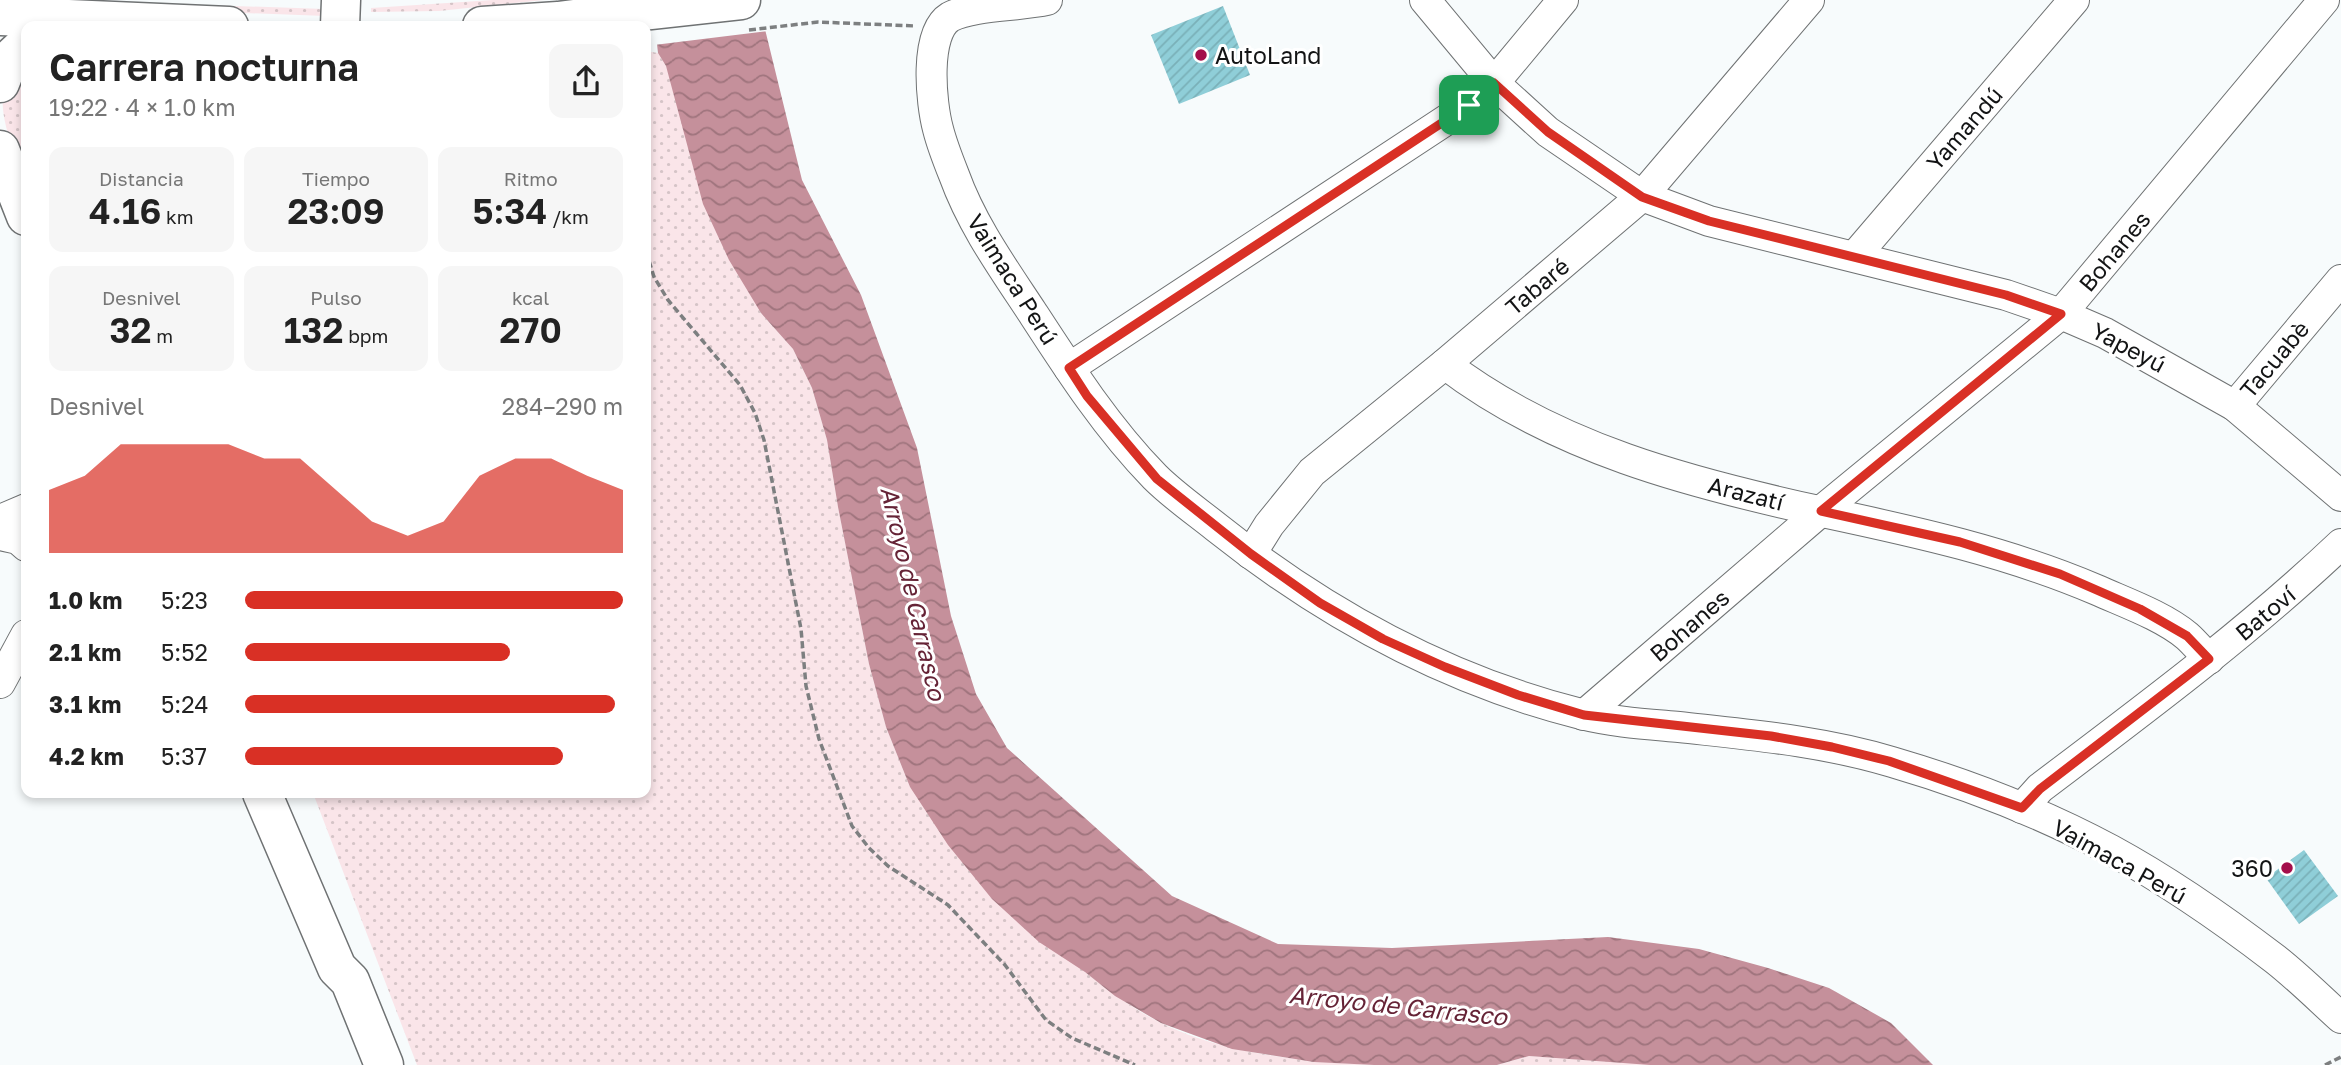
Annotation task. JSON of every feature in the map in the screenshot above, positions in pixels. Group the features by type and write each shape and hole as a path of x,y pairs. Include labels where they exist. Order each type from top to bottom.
{"main road":[{"path":"340,21 341,0"},
{"path":"353,0 353,21"},
{"path":"558,21 608,20 741,0"},
{"path":"0,16 43,21"},
{"path":"0,150 21,200"},
{"path":"264,798 337,968 350,981 384,1065"},
{"path":"285,798 353,963 350,981"}],"street":[{"path":"940,26 951,17 966,12 1047,0"},
{"name":"Yapeyú","path":"1425,0 1494,83 1548,132 1642,197 1721,225 2006,295 2061,314 2105,333 2235,406 2341,496"},
{"path":"1069,368 1469,105 1494,83 1563,0"},
{"name":"Tabaré","path":"1251,554 1269,525 1312,472 1445,364 1642,197 1809,0"},
{"name":"Yamandú","path":"1854,256 2074,0"},
{"name":"Bohanes","path":"1584,715 1821,511 2061,314 2324,0"},
{"name":"Vaimaca Perú","path":"940,26 933,47 932,85 937,127 956,181 980,232 1087,396 1157,479 1251,554 1320,603 1383,639 1445,667 1518,695 1584,715 1771,736 1832,747 1889,761 2022,808 2112,851 2175,890 2279,962 2341,1018"},
{"name":"Tacuabè","path":"2235,406 2341,280"},
{"name":"Arazatí","path":"1445,364 1481,391 1523,415 1601,450 1655,469 1821,511 1960,542 2060,574 2163,622 2187,636 2209,659"},
{"path":"0,520 21,511"},
{"path":"0,535 21,542"},
{"name":"Batoví","path":"2022,808 2040,789 2209,659 2294,589 2341,544"},
{"path":"0,683 21,644"}],"path":[{"path":"818,22 940,26"},
{"path":"651,267 668,300 740,385 758,422 764,440 801,629 806,686 819,739 852,826 888,866 948,905 1005,965 1046,1020 1072,1038 1135,1065"},
{"path":"2325,1065 2341,1058"}],"shaded area":[{"path":"58,0 325,9 325,16 139,9"},
{"path":"493,0 544,0 439,11 371,12 371,8"},
{"path":"651,52 658,53 666,66 761,313 793,349 812,388 827,440 869,664 886,727 910,787 1085,972 1141,1012 1186,1034 1238,1049 1292,1058 1374,1065 417,1065 315,798 651,798"},
{"path":"21,64 21,167 9,138 4,115 3,94"},
{"path":"1529,1056 1648,1064 1650,1065 1498,1065"}],"water":[{"name":"Arroyo de Carrasco","path":"652,0 761,13 802,180 861,295 917,448 951,616 976,694 1007,748 1172,896 1278,944 1392,948 1608,937 1699,949 1829,988 1891,1023 1933,1065 1650,1065 1529,1056 1497,1065 1314,1062 1232,1049 1161,1023 1115,996 1085,972 1039,942 992,899 948,845 910,787 886,727 869,664 827,440 812,388 793,349 761,313 729,260 703,204 666,66 658,53"}],"pier":[{"path":"649,0 763,0 769,31 654,45"}],"building":[{"name":"AutoLand","path":"1223,6 1250,75 1179,104 1151,35"},
{"path":"2304,850 2338,896 2299,924 2266,878"}],"place":[{"name":"AutoLand","path":"1201,55"},
{"name":"360","path":"2287,868"}],"route":[{"path":"1494,83 1548,132 1642,197 1709,221 2006,295 2061,314 1821,511 1960,542 2060,574 2140,609 2187,636 2209,659 2040,789 2022,808 1889,761 1832,747 1771,736 1584,715 1518,695 1445,667 1383,639 1320,603 1251,554 1157,479 1087,396 1069,368 1469,105 1494,83"}]}
